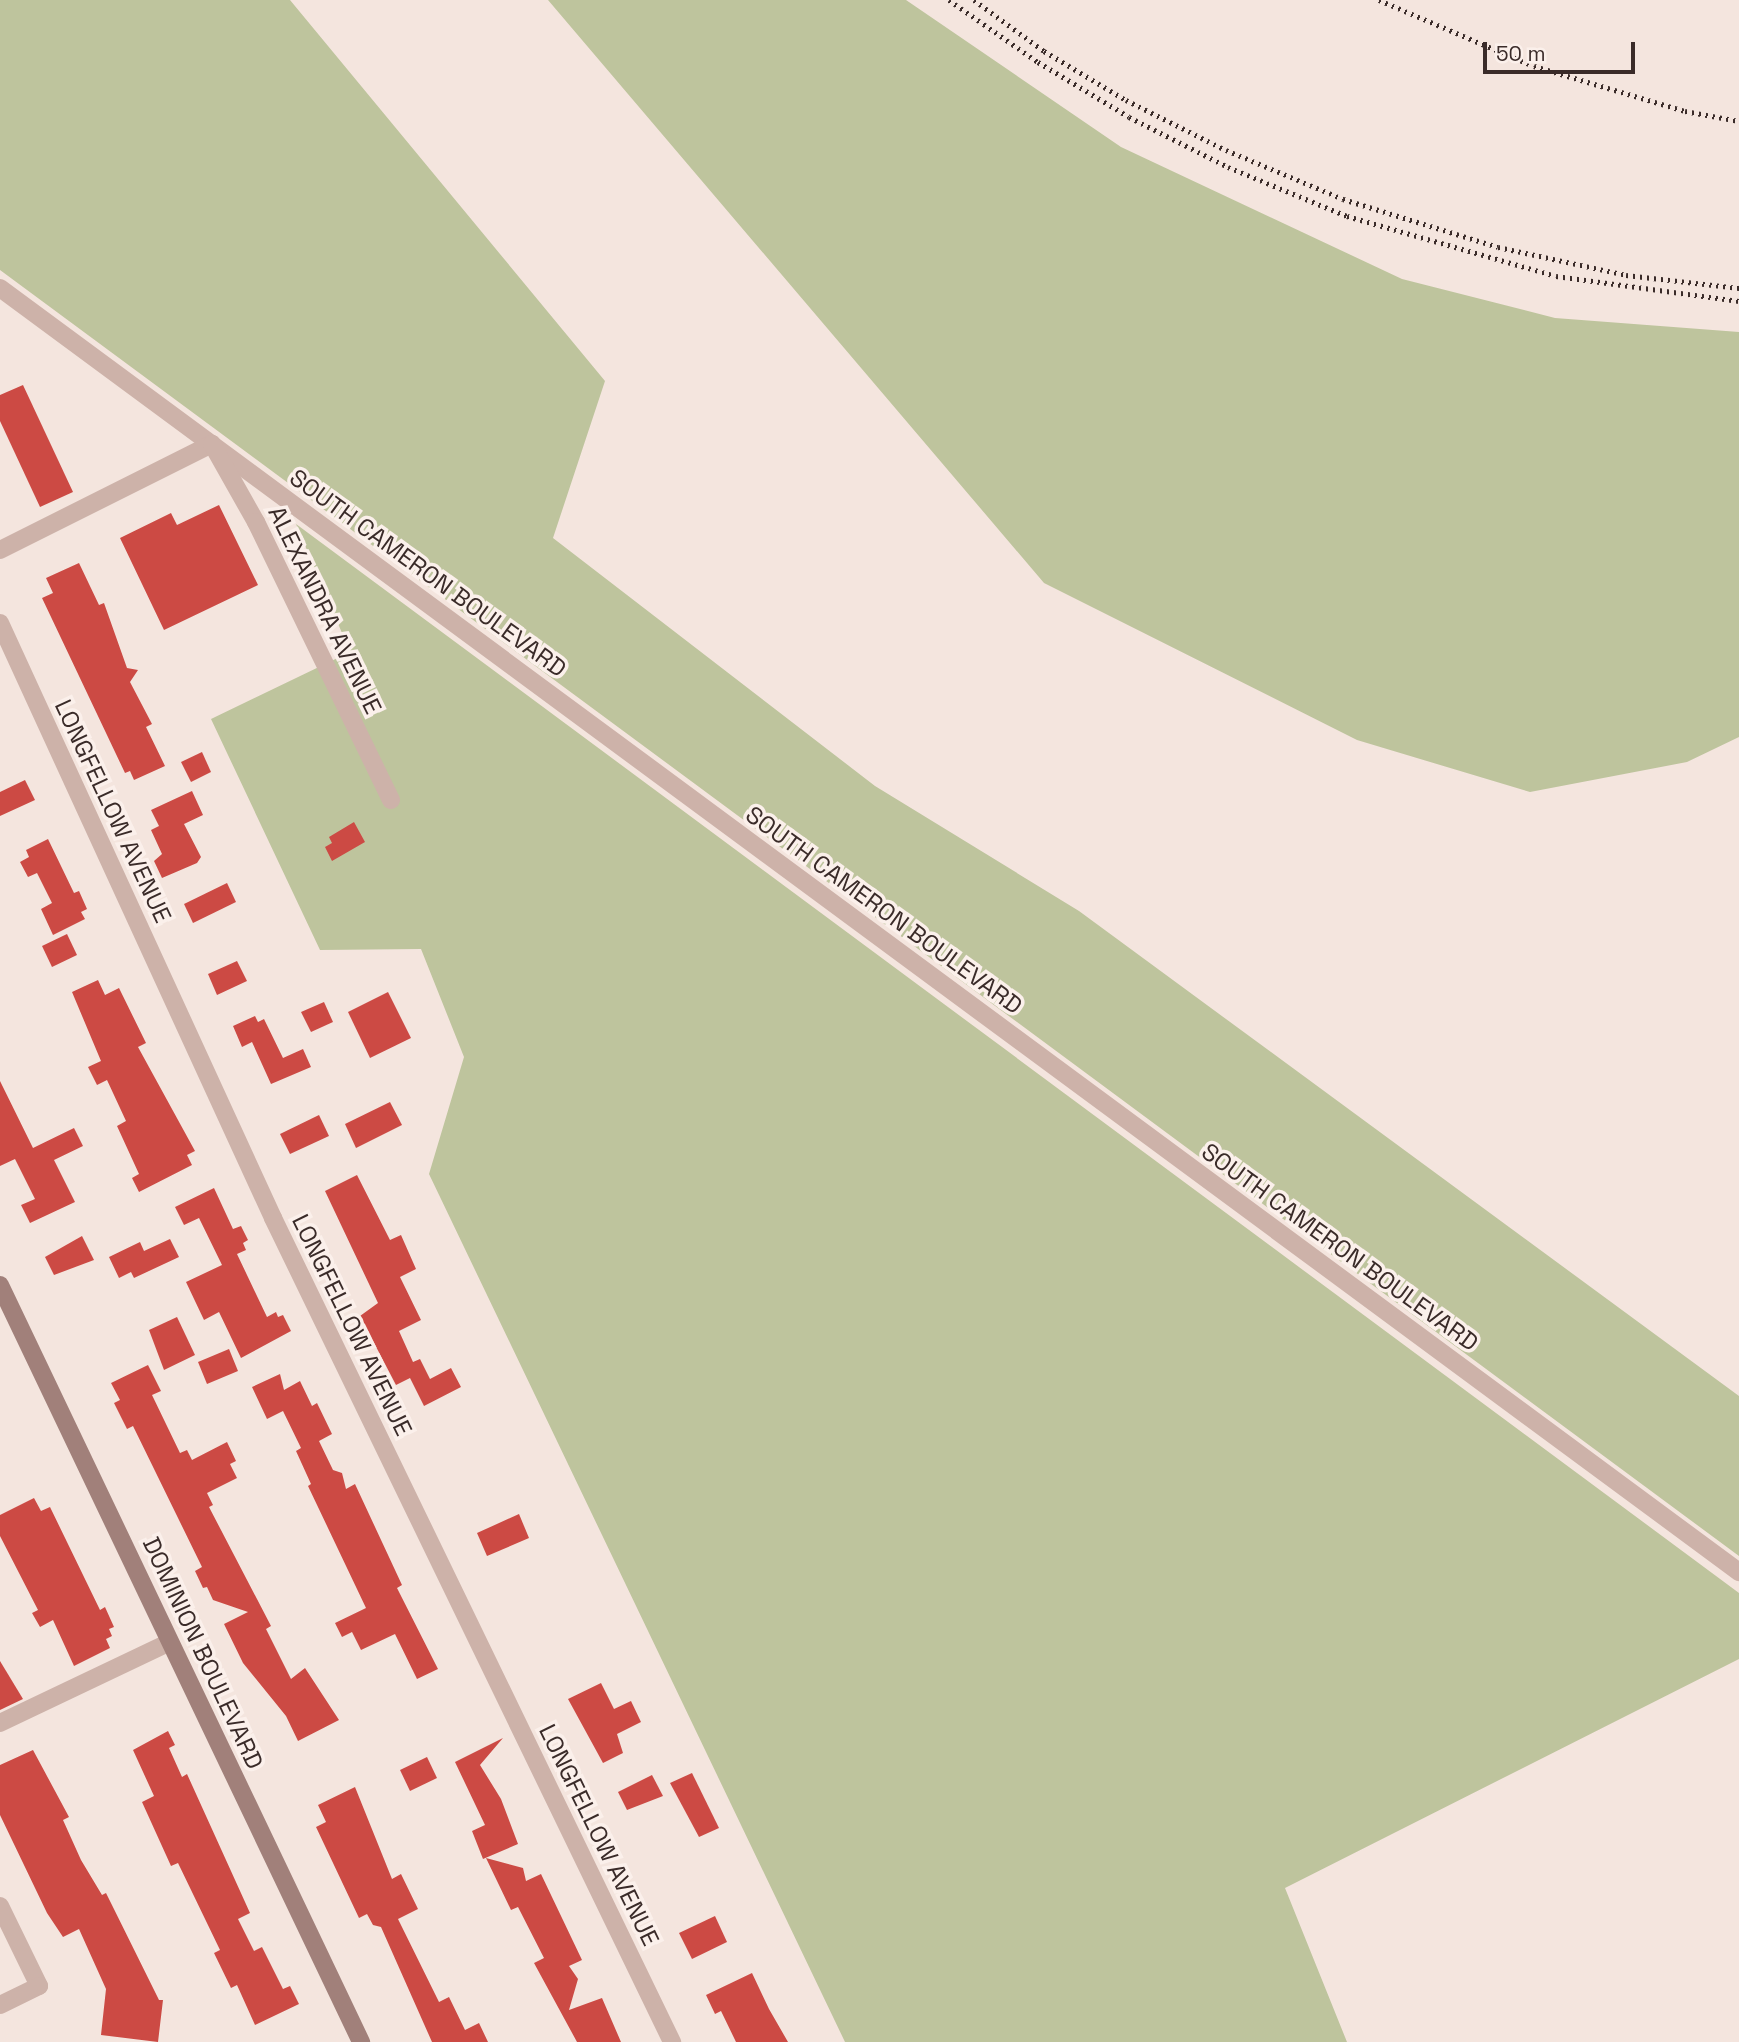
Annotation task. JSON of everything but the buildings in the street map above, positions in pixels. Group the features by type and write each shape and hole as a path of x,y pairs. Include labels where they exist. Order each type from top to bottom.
{"street":[{"name":"SOUTH CAMERON BOULEVARD","path":"0,288 1739,1572"},
{"path":"0,550 212,444"},
{"name":"ALEXANDRA AVENUE","path":"212,444 256,522 391,800"},
{"name":"LONGFELLOW AVENUE","path":"0,623 273,1218 672,2042"},
{"name":"DOMINION BOULEVARD","path":"0,1285 361,2042"},
{"path":"0,1723 170,1642"},
{"path":"0,1906 39,1986 0,2005"}],"green space":[{"path":"0,0 290,0 605,381 553,538 875,786 1079,911 1739,1396 1739,1556 0,270"},
{"path":"548,0 906,0 1121,147 1402,279 1555,318 1739,332 1739,737 1687,762 1530,792 1357,740 1044,583"},
{"path":"296,524 1739,1593 1739,1659 1285,1888 1347,2042 845,2042 429,1174 464,1057 421,949 320,950 211,719 350,652"}],"railway":[{"path":"949,0 1038,62 1129,117 1228,167 1347,216 1556,276 1739,301"},
{"path":"974,0 1044,51 1126,100 1226,150 1343,199 1498,247 1626,275 1739,288"},
{"path":"1379,0 1534,66 1685,111 1739,121"}]}
